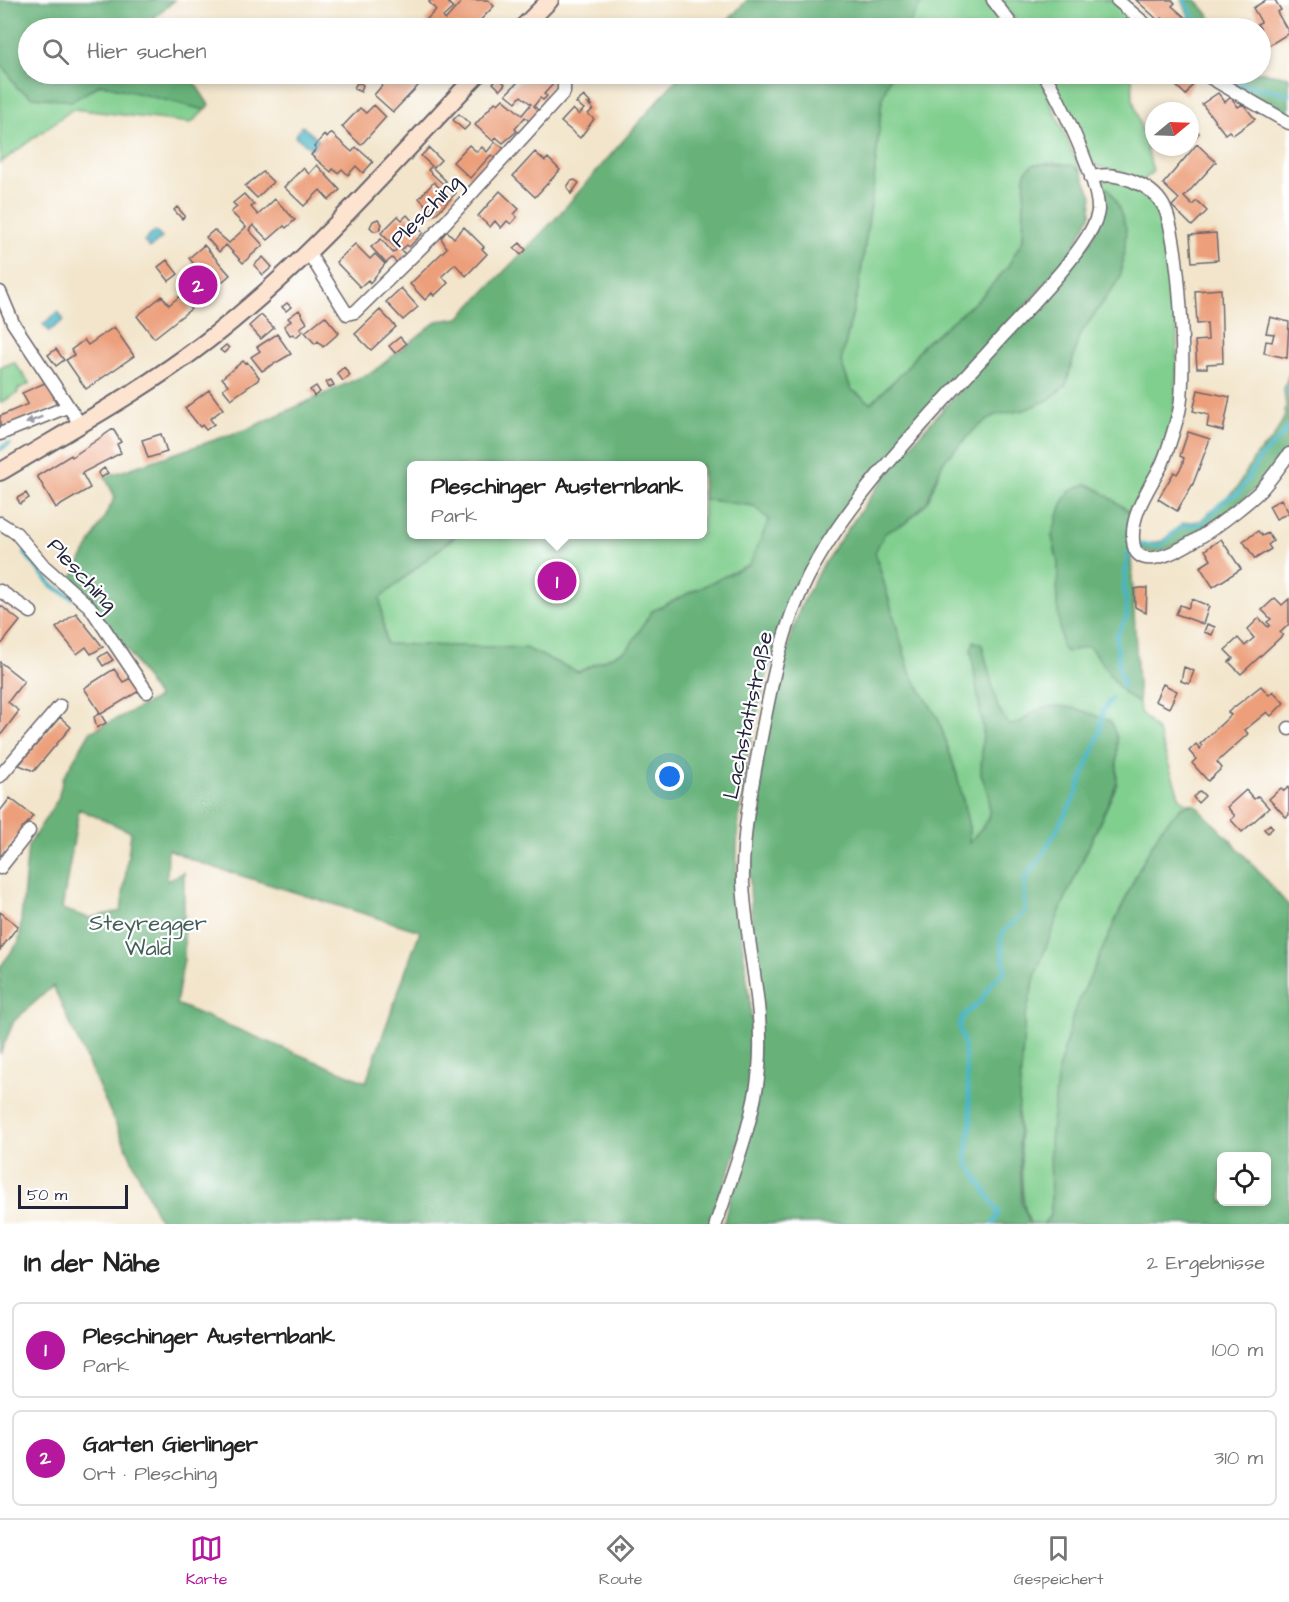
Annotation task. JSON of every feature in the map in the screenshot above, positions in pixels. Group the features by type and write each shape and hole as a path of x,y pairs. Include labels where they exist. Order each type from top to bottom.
{"main road":[{"path":"532,18 548,3"},
{"path":"0,472 146,386 258,299 308,252 468,84"}],"street":[{"path":"993,0 1006,18"},
{"path":"1117,0 1138,18"},
{"name":"Plesching","path":"308,252 347,314 355,312 433,236 564,92 564,84"},
{"name":"Lachstattstraße","path":"716,1224 748,1122 759,1068 758,1019 744,885 743,842 776,662 793,611 823,550 861,499 1072,258 1098,214 1097,197 1091,178 1049,84"},
{"path":"1221,84 1289,123"},
{"path":"1091,178 1105,175 1124,178 1154,193 1163,205 1173,241 1184,383 1171,440 1162,463 1138,509 1133,541 1136,551 1143,557 1153,558 1199,539 1237,512 1261,490 1289,454"},
{"path":"0,292 13,323 80,424"},
{"path":"0,434 67,407"},
{"name":"Plesching","path":"0,523 16,533 44,567 90,607 147,692"},
{"path":"0,591 31,612"},
{"path":"0,776 60,706"},
{"path":"0,868 29,831"}],"green space":[{"path":"0,0 175,0 154,18 18,18 18,84 101,84 72,101 33,97 17,88 0,64"},
{"path":"747,0 923,0 913,18 730,18"},
{"path":"923,0 985,0 999,18 913,18"},
{"path":"999,0 1112,0 1130,15 1130,18 1014,18"},
{"path":"1182,0 1196,0 1211,18 1190,18"},
{"path":"0,64 17,88 72,101 101,84 205,110 191,123 73,109 0,163"},
{"path":"1271,74 1289,77 1289,119 1231,84 1271,84"},
{"path":"101,84 195,84 209,105 205,110"},
{"name":"Steyregger Wald","path":"672,84 887,84 882,99 873,190 859,286 841,362 851,389 871,403 905,370 923,345 980,298 1007,268 1023,239 1025,172 1034,164 1072,165 1081,171 1092,196 1091,215 1070,254 826,538 806,573 788,613 772,658 759,706 748,754 741,801 737,846 737,886 752,1031 752,1080 741,1135 711,1224 161,1224 53,986 14,1021 0,1054 0,967 19,942 28,846 58,799 63,778 90,732 158,698 126,648 72,578 115,497 105,477 250,428 374,371 437,321 459,318 557,217","holes":["407,461 707,461 707,500 754,506 769,520 750,564 652,611 628,649 578,672 525,648 386,644 380,598 451,539 407,539","79,809 131,832 121,911 89,918 62,909","168,849 200,863 420,931 366,1082 176,1004 184,959 184,872 167,881"]},
{"path":"887,84 1042,84 1081,171 1075,167 1052,163 1037,165 1025,172 1023,239 1007,268 980,298 923,345 905,370 871,403 851,389 841,362 859,286 873,190 882,99"},
{"path":"1056,84 1132,84 1133,99 1145,142 1145,156 1149,156 1153,171 1143,181 1093,165"},
{"path":"1110,179 1145,192 1154,201 1162,219 1173,278 1176,313 1174,410 1162,451 1131,513 1087,484 1070,492 1062,504 1052,536 1058,563 1057,604 1067,652 1088,646 1122,691 1139,703 1140,712 1158,732 1179,796 1185,803 1194,804 1181,807 1161,829 1139,869 1074,1012 1058,1072 1051,1215 1043,1224 1030,1224 1023,1197 1018,1101 1020,1050 1025,1016 1053,927 1117,784 1035,711 1022,724 1009,725 998,708 982,645 971,650 983,729 981,774 989,796 989,819 968,844 969,827 957,775 938,718 910,673 875,552 885,532 907,522 927,502 943,462 976,427 995,415 1024,410 1048,400 1066,385 1079,336 1120,278 1098,182"},
{"path":"1098,182 1110,190 1118,205 1126,228 1125,248 1120,278 1079,336 1066,385 1048,400 1024,410 995,415 976,428 943,462 927,502 907,522 885,533 875,552 910,673 938,718 957,775 969,827 969,843 989,819 989,796 981,774 983,729 971,650 974,641 982,645 998,708 1009,725 1019,723 1033,712 1046,707 1075,708 1111,722 1117,738 1117,783 1062,906 1036,973 1025,1018 1018,1115 1022,1203 1030,1224 723,1224 759,1096 748,837 754,791 780,673 800,608 820,569 873,493 911,445 1088,245 1100,222 1101,201"},
{"path":"14,362 30,384 18,389 18,393 0,403 0,368"},
{"path":"1289,373 1289,447 1268,476 1230,510 1188,539 1154,552 1147,552 1138,546 1162,541 1183,523 1200,521 1237,488 1256,455 1272,440 1284,418 1286,406 1284,389"},
{"path":"1087,484 1131,513 1127,536 1131,556 1139,703 1122,691 1088,646 1067,652 1062,648 1057,604 1058,563 1052,536 1062,504 1070,491"},
{"path":"707,500 754,506 769,520 750,564 652,611 628,649 578,672 525,648 386,644 380,598 452,539 707,539"},
{"path":"1194,804 1235,845 1289,906 1289,1224 1043,1224 1051,1215 1050,1140 1058,1072 1074,1012 1139,869 1161,829 1181,807"}],"water":[{"path":"302,126 319,140 312,149 295,136"},
{"path":"155,231 162,238 150,248 144,241"},
{"path":"58,312 64,320 49,331 43,324"}],"building":[{"path":"446,0 453,8 444,18 428,18 436,10 429,2"},
{"path":"463,0 488,0 494,6 483,18 447,18"},
{"path":"1136,0 1172,0 1175,3 1172,6 1186,18 1162,18 1156,18"},
{"path":"1266,0 1275,0 1281,10 1277,12 1289,33 1271,44 1271,18 1259,18 1253,8"},
{"path":"356,84 363,85 361,92 354,89"},
{"path":"383,84 416,84 418,86 393,112 374,95"},
{"path":"494,84 505,84 500,90"},
{"path":"516,84 553,84 544,94 547,96 543,100 540,98 534,106 540,112 531,123 525,117 515,129 517,131 503,143 496,137 493,141 475,125 495,102 498,104 503,99 522,115 531,104 521,96 516,102 506,94"},
{"path":"1174,84 1193,84 1186,95"},
{"path":"1218,93 1225,102 1231,97 1238,107 1243,104 1255,119 1233,135 1229,131 1225,134 1202,104"},
{"path":"584,96 592,105 588,104 593,109 588,114 594,119 580,138 561,122 573,109 579,115 584,109 576,103"},
{"path":"374,105 386,117 361,145 342,127 360,108 366,113"},
{"path":"459,114 470,124 464,130 453,120"},
{"path":"331,133 352,152 356,147 373,162 363,173 356,166 348,175 342,169 338,173 333,169 331,172 311,155 316,149 314,147 324,135 327,138"},
{"path":"495,142 506,150 497,160 491,155 470,178 453,162 469,145 477,152 482,147 487,152"},
{"path":"1199,146 1216,162 1184,197 1192,205 1197,201 1207,211 1192,226 1172,206 1179,199 1163,184 1187,156 1199,156"},
{"path":"429,148 441,160 433,168 446,181 443,184 428,170 432,166 421,156"},
{"path":"535,152 545,161 548,158 560,170 535,197 513,176"},
{"path":"317,165 340,190 329,200 320,190 304,206 284,187 303,168 309,174"},
{"path":"263,172 273,182 257,198 245,186"},
{"path":"575,180 579,183 571,194 567,187 571,181"},
{"path":"434,182 442,191 447,185 456,193 435,215 419,198"},
{"path":"500,191 519,209 514,214 517,217 511,224 507,221 501,228 495,221 490,227 478,216"},
{"path":"244,194 254,205 251,207 258,215 275,199 295,220 268,240 253,225 249,230 263,245 243,263 226,245 219,252 206,237 214,230 229,243 246,227 231,212 237,207 233,203"},
{"path":"177,207 185,216 182,219 174,210"},
{"path":"407,215 423,233 409,247 407,245 401,250 406,255 397,263 392,258 386,263 371,247 381,239 393,253 397,249 381,233 398,216 402,220"},
{"path":"378,219 382,224 379,230 374,231 370,227 373,221"},
{"path":"464,227 484,247 482,249 487,254 466,276 455,264 442,276 448,283 434,296 432,293 425,300 410,284 447,248 441,238 447,231 454,238"},
{"path":"1216,233 1218,260 1192,262 1190,235"},
{"path":"520,243 526,250 521,255 514,248"},
{"path":"355,244 370,259 375,254 385,264 370,283 368,280 360,287 336,262"},
{"path":"204,245 230,275 199,302 181,281 197,268 189,258"},
{"path":"263,257 272,267 263,275 254,265"},
{"path":"167,260 178,274 169,281 158,267"},
{"path":"401,288 418,307 403,320 386,302"},
{"path":"1221,289 1223,363 1207,364 1207,368 1197,368 1195,341 1208,340 1207,323 1197,324 1195,291"},
{"path":"162,296 169,305 180,296 191,309 154,338 137,316"},
{"path":"287,303 291,307 286,311 282,307"},
{"path":"299,310 307,323 300,328 303,331 296,337 293,334 290,335 284,326 291,321 288,318"},
{"path":"380,310 396,327 371,350 355,334"},
{"path":"261,315 274,328 261,339 249,326"},
{"path":"325,316 339,333 323,347 318,341 315,344 305,332"},
{"path":"1270,317 1289,322 1287,358 1264,353 1266,341 1272,342 1274,334 1266,333"},
{"path":"114,327 134,356 86,389 66,360 74,355 71,350 84,340 88,345"},
{"path":"277,334 291,354 262,371 251,357 260,351 257,347"},
{"path":"400,337 406,344 395,353 389,346"},
{"path":"226,345 229,348 224,353 220,350"},
{"path":"56,349 64,360 56,366 48,355"},
{"path":"243,361 247,362 259,377 231,399 223,389 228,385 222,378"},
{"path":"344,367 350,375 343,381 337,373"},
{"path":"331,380 334,385 329,388 326,382"},
{"path":"47,382 57,405 0,430 0,416 28,404 22,393"},
{"path":"316,386 320,392 314,396 310,390"},
{"path":"209,390 223,409 210,419 214,424 206,430 202,425 200,427 185,408"},
{"path":"1198,390 1230,397 1223,431 1207,427 1209,415 1193,411"},
{"path":"113,429 121,442 117,444 121,453 82,473 90,488 56,508 37,476 71,455 72,457"},
{"path":"1188,432 1210,439 1193,484 1177,511 1158,499 1174,472 1177,474 1182,466 1184,458 1180,456"},
{"path":"161,434 167,452 148,458 142,440"},
{"path":"104,468 108,473 101,478 98,473"},
{"path":"26,493 29,498 20,504 17,498"},
{"path":"1281,499 1289,513 1276,519 1269,506"},
{"path":"1258,531 1262,536 1268,533 1273,541 1268,545 1271,549 1255,559 1243,541"},
{"path":"1221,539 1241,569 1213,587 1200,567 1211,560 1205,550"},
{"path":"1147,588 1146,613 1135,607 1134,589"},
{"path":"1275,598 1282,605 1289,599 1289,624 1280,633 1283,635 1241,674 1229,662 1233,658 1225,650 1238,638 1245,646 1254,638 1247,630 1259,618 1268,627 1270,625 1267,622 1271,619 1262,610"},
{"path":"1192,599 1209,606 1203,624 1176,614 1180,605 1188,608"},
{"path":"0,605 20,621 0,646"},
{"path":"76,613 103,647 91,654 86,647 77,654 56,628"},
{"path":"1207,624 1215,627 1212,635 1204,632"},
{"path":"107,652 113,660 103,666 98,658"},
{"path":"0,662 24,681 8,702 19,711 0,736"},
{"path":"1184,667 1194,671 1189,684 1181,681"},
{"path":"114,669 123,682 131,678 139,691 101,714 84,688"},
{"path":"1163,684 1177,691 1169,708 1155,701"},
{"path":"1261,686 1269,695 1273,691 1284,703 1271,716 1267,712 1245,730 1248,734 1217,762 1222,768 1208,781 1192,763 1196,759 1189,751 1196,744 1200,749 1202,746 1200,744 1231,715 1228,712"},
{"path":"100,713 106,723 97,728 94,717"},
{"path":"60,717 71,727 34,771 19,765"},
{"path":"1289,787 1289,815 1286,817 1269,799 1281,788 1284,791"},
{"path":"1246,790 1254,799 1258,796 1269,808 1242,832 1231,820 1235,816 1227,807"},
{"path":"1200,791 1205,796 1198,803 1193,797"},
{"path":"10,798 33,816 0,858 0,811"},
{"path":"1270,824 1273,828 1268,833 1264,829"},
{"path":"0,912 18,926 0,950"}],"waterway":[{"path":"1184,0 1194,18"},
{"path":"1242,84 1289,94"},
{"path":"1289,387 1289,394"},
{"path":"1141,545 1161,545 1181,527 1201,523 1226,499 1239,493 1260,458 1283,435 1289,425"},
{"path":"0,449 9,444"},
{"path":"1122,687 1124,683 1120,676 1116,637 1127,616 1124,586 1128,552"},
{"path":"25,553 51,585 73,598"},
{"path":"993,1224 999,1213 966,1160 971,1122 964,1045 959,1026 964,1015 982,1000 992,982 1004,973 1002,934 1025,910 1025,878 1043,854 1075,797 1100,732 1103,711 1112,698"}],"place":[{"name":"Garten Gierlinger","path":"198,285"},
{"name":"Pleschinger Austernbank","path":"557,581"}]}
